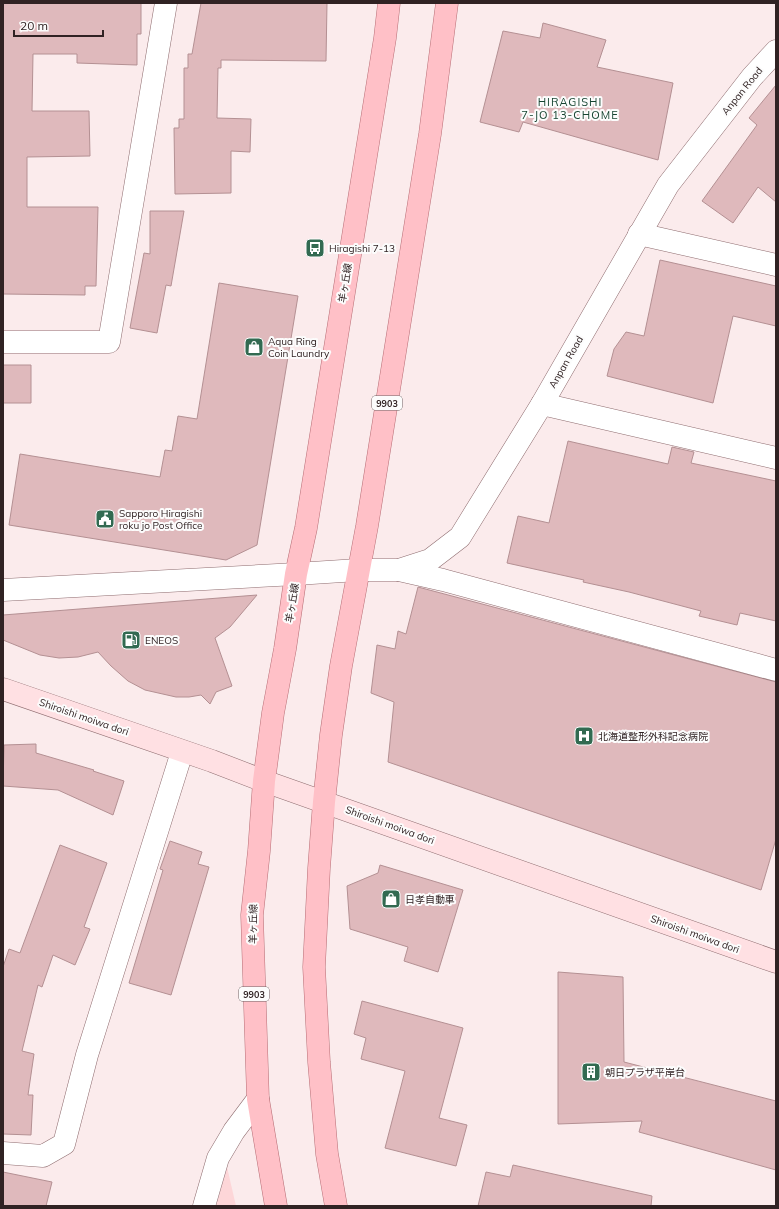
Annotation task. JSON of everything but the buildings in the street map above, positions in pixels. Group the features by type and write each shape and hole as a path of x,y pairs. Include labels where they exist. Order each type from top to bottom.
{"main road":[{"name":"羊ヶ丘線","path":"276,1206 258,1099 252,915 259,851 264,781 273,713 285,649 296,574 306,528 384,46 389,3"},
{"name":"9903","path":"336,1206 327,1154 319,1062 314,967 324,802 331,735 341,666 368,518 430,134 447,3"},
{"name":"Shiroishi moiwa dori","path":"3,689 776,962"}],"street":[{"path":"3,342 109,342 166,3"},
{"name":"Anpan Road","path":"3,590 358,570 399,570 430,560 460,537 542,404 668,185 752,77 776,51"},
{"path":"639,234 776,265"},
{"path":"542,404 776,458"},
{"path":"399,570 443,580 776,670"},
{"path":"3,1153 43,1156 64,1144 87,1055 182,752"},
{"path":"204,1206 218,1158 234,1131 258,1099"}],"shaded area":[{"path":"227,1167 236,1206 216,1206"}],"place":[{"name":"Hiragishi 7-13","path":"315,248"},
{"name":"Aqua Ring Coin Laundry","path":"254,347"},
{"name":"Sapporo Hiragishi roku jo Post Office","path":"105,519"},
{"name":"ENEOS","path":"131,640"},
{"name":"北海道整形外科記念病院","path":"584,736"},
{"name":"日孝自動車","path":"391,899"},
{"name":"朝日プラザ平岸台","path":"591,1072"}],"district":[{"name":"HIRAGISHI 7-JO 13-CHOME","path":"570,108"}]}
